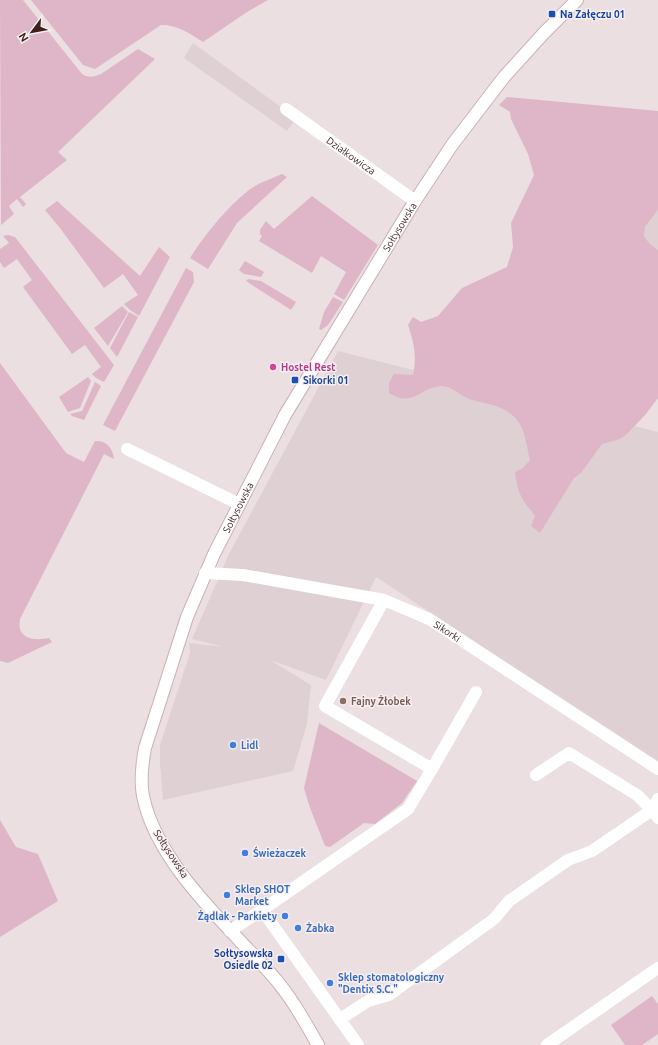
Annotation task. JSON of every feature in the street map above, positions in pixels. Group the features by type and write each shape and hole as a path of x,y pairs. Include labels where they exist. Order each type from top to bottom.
{"street":[{"name":"Sołtysowska","path":"318,1045 280,985 230,931 189,882 163,846 149,818 143,795 143,760 149,733 186,617 205,573 285,415 415,201 452,145 504,77 543,34 577,0"},
{"name":"Działkowicza","path":"286,109 415,201"},
{"path":"127,449 239,504"},
{"name":"Sikorki","path":"205,573 243,575 384,600 429,619 658,769"},
{"path":"384,600 325,706 432,769"},
{"path":"230,931 408,809 476,692"},
{"path":"536,775 568,752 637,795 655,814"},
{"path":"340,1019 368,1001 389,994 494,920 509,901 515,896 568,860 592,851 655,814 658,799"},
{"path":"262,910 358,1045"},
{"path":"547,1045 658,968"}],"shaded area":[{"path":"0,0 23,0 84,75 91,77 101,74 138,49 155,59 58,152 67,160 20,197 26,204 23,207 17,199 9,206 14,214 1,225"},
{"path":"31,0 268,0 247,12 203,42 178,28 161,25 95,69 83,65"},
{"path":"193,43 296,118 287,131 184,58"},
{"path":"507,97 658,111 658,210 645,227 644,236 650,244 658,250 658,398 646,414 627,434 620,439 602,444 581,473 574,478 540,533 531,526 535,516 523,500 517,483 515,472 523,468 530,460 522,427 513,415 496,406 469,399 445,386 433,387 416,396 404,399 389,393 389,383 394,374 413,375 415,362 414,350 408,325 413,317 421,322 438,316 462,288 507,267 513,247 511,223 534,175 528,154 511,119 510,112 499,105"},
{"path":"282,174 287,177 237,223 208,269 190,258 217,222 241,196 256,185"},
{"path":"312,196 378,245 344,300 334,294 346,272 321,256 312,273 259,241 262,236 260,234 260,230 266,221 274,229"},
{"path":"57,201 140,276 159,247 170,257 139,316 124,304 138,295 123,274 104,288 45,210"},
{"path":"658,210 658,250 650,244 644,236 645,227"},
{"path":"8,235 15,237 114,365 104,382 92,374 101,367 85,345 72,354 23,287 32,280 17,259 4,268 0,262 0,249 9,243 3,236"},
{"path":"245,261 264,272 261,277 244,274 239,270"},
{"path":"186,268 193,272 194,282 115,431 103,425"},
{"path":"248,279 261,281 296,302 291,310 246,281"},
{"path":"333,297 343,302 328,325 321,330 319,329 324,312"},
{"path":"122,306 128,312 108,346 94,328"},
{"path":"129,312 138,317 117,357 110,348"},
{"path":"338,351 658,432 658,761 376,577 326,680 270,660 311,685 307,724 293,771 163,800 160,745 190,653 189,643 224,647 192,639 229,554"},
{"path":"0,363 66,453 84,462 95,441 99,441 106,443 112,451 114,459 104,454 20,619 20,629 25,636 32,639 49,638 52,642 8,663 0,661"},
{"path":"88,377 91,381 80,408 68,412 59,397"},
{"path":"95,382 101,386 84,420 72,416 70,414 82,411"},
{"path":"319,723 417,781 402,803 375,824 364,823 330,847 325,846 304,788"},
{"path":"0,820 16,847 38,854 58,901 0,937"},
{"path":"652,996 658,1004 658,1034 642,1045 625,1045 611,1025"}],"place":[{"name":"Na Załęczu 01","path":"552,14"},
{"name":"Hostel Rest","path":"273,367"},
{"name":"Sikorki 01","path":"295,380"},
{"name":"Fajny Żłobek","path":"343,701"},
{"name":"Lidl","path":"233,745"},
{"name":"Świeżaczek","path":"245,853"},
{"name":"Sklep SHOT Market","path":"227,895"},
{"name":"Żądlak - Parkiety","path":"285,916"},
{"name":"Żabka","path":"298,928"},
{"name":"Sołtysowska Osiedle 02","path":"281,959"},
{"name":"Sklep stomatologiczny \"Dentix S.C.\"","path":"330,983"}]}
